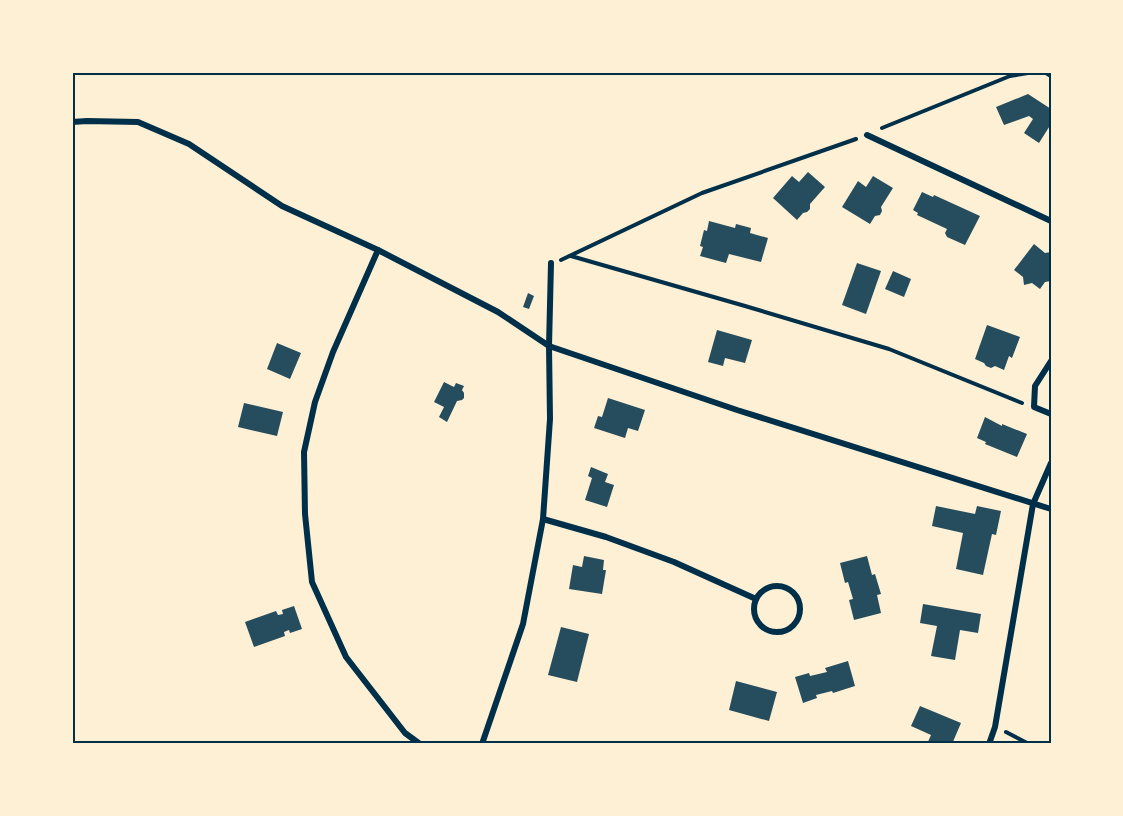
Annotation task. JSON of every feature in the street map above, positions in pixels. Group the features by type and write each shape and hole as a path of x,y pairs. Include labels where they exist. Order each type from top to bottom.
{"street":[{"path":"1046,72 1051,75"},
{"path":"72,122 138,122 189,144 282,206 378,250 498,312 549,346 737,410 1051,509"},
{"path":"867,135 1051,221"},
{"path":"378,250 333,352 315,402 304,452 305,514 312,582 346,657 405,733 420,744"},
{"path":"482,744 523,624 543,519 550,419 551,263"},
{"path":"1051,361 1035,386 1034,407 1051,414"},
{"path":"989,744 995,727 1033,504 1051,463"},
{"path":"543,519 606,537 674,562 756,599"},
{"path":"771,586 786,587 794,592 799,601 801,613 797,622 790,628 775,632 759,623 755,614 756,599 762,591 771,586"}],"path":[{"path":"551,263 571,256 702,193 867,135 1010,76 1034,72"},
{"path":"571,256 889,349 1034,407"},
{"path":"995,727 1029,744"}],"building":[{"path":"1028,94 1051,109 1051,124 1039,143 1024,133 1033,119 1029,116 1004,125 996,107"},
{"path":"808,172 825,187 810,204 810,209 797,220 773,198 792,176 799,182"},
{"path":"873,176 893,188 881,207 880,215 875,216 870,224 842,207 858,181 866,187"},
{"path":"922,192 933,197 934,195 980,216 965,245 947,237 945,233 947,229 917,215 918,213 913,210"},
{"path":"709,221 735,228 736,224 751,228 750,233 768,238 761,262 729,254 726,263 700,256 704,230 707,231"},
{"path":"1034,244 1045,253 1051,252 1051,281 1045,282 1040,289 1032,283 1024,285 1023,277 1014,270"},
{"path":"857,263 881,271 866,314 842,305"},
{"path":"893,271 911,279 904,297 885,289"},
{"path":"528,293 534,296 529,309 523,307"},
{"path":"987,325 1020,337 1012,358 1009,356 1004,370 995,366 991,368 975,359"},
{"path":"717,330 752,340 745,363 725,358 723,366 708,362"},
{"path":"277,343 301,353 290,379 267,369"},
{"path":"444,382 454,387 456,383 464,386 462,390 464,398 457,401 447,422 439,417 444,407 434,402"},
{"path":"608,398 645,410 638,431 628,428 625,438 594,428 598,416 602,417"},
{"path":"244,403 283,412 277,436 238,427"},
{"path":"985,417 1002,426 1002,424 1027,434 1017,457 985,444 986,442 977,438"},
{"path":"591,467 608,474 605,482 614,485 607,507 585,500 592,478 588,476"},
{"path":"936,506 975,514 977,506 1001,511 996,535 992,534 983,575 956,569 963,533 932,526"},
{"path":"584,556 604,560 603,570 606,570 602,594 569,589 573,565 582,567"},
{"path":"867,556 872,575 875,574 881,594 877,595 881,613 854,620 849,600 853,599 848,582 845,583 840,563"},
{"path":"923,604 981,614 978,633 960,630 955,660 931,656 937,626 920,623"},
{"path":"294,606 302,629 290,633 289,630 284,632 285,636 254,647 245,622 276,611 278,615 283,614 282,610"},
{"path":"561,627 589,634 577,682 548,675"},
{"path":"848,661 855,686 833,693 832,691 816,695 817,698 803,703 795,677 827,672 825,668"},
{"path":"736,681 777,692 769,721 729,710"},
{"path":"920,706 961,723 952,744 927,744 931,735 911,726"}]}
